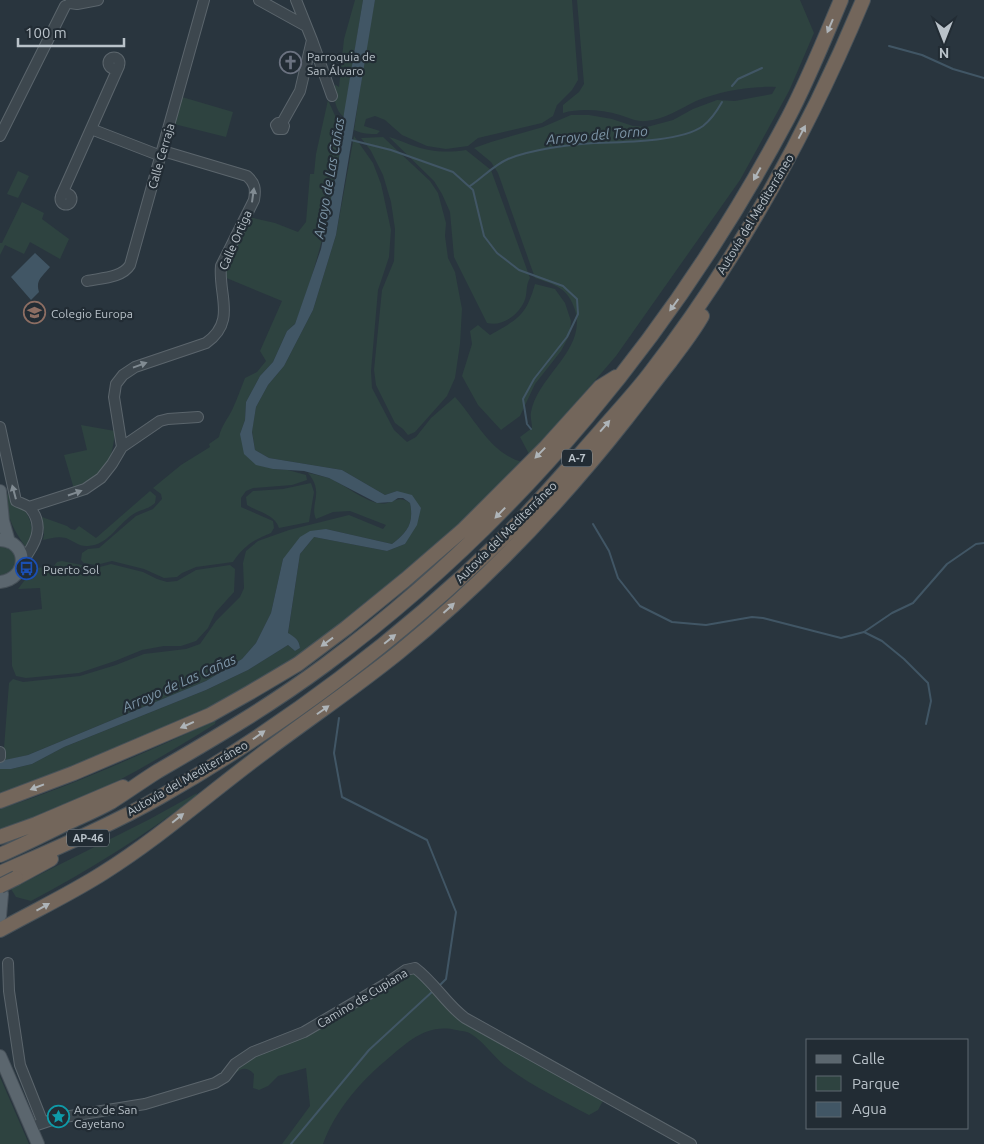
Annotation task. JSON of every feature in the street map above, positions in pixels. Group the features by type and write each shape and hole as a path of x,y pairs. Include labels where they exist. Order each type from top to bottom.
{"highway":[{"name":"Autovía del Mediterráneo","path":"3,854 111,802 140,782 234,728 284,694 370,630 411,596 527,485 625,372 686,289 750,186 789,116 819,53 841,0"},
{"name":"Autovía del Mediterráneo","path":"158,798 235,752 392,638 505,537 558,480 649,374 706,294 752,222 822,94 863,0"},
{"path":"0,930 103,873 151,840 270,747 343,696 401,651 458,600 509,551 604,447 671,361 701,317 706,294"},
{"path":"0,801 74,773 210,715 298,664 398,586 464,529 545,448 600,387 625,372"},
{"name":"AP-46","path":"0,836 36,824 107,793 140,782"},
{"name":"AP-46","path":"1,890 10,873 158,798"}],"main road":[{"path":"0,491 5,541 19,550 22,562 17,575 10,580 0,582"},
{"path":"0,916 1,890"},
{"path":"0,1056 38,1144"}],"street":[{"path":"0,136 65,2 77,4 98,0"},
{"name":"Calle Cerraja","path":"87,281 119,274 127,270 130,265 204,0"},
{"path":"260,0 306,26"},
{"path":"296,0 332,96"},
{"path":"282,123 300,91 312,40"},
{"path":"61,196 119,66"},
{"name":"Calle Ortiga","path":"91,129 162,154 247,176 253,182 256,191 254,200 220,266 225,305 221,327 216,334 212,339 200,346 134,366 116,384 114,397 122,447"},
{"path":"29,507 85,489 101,478 122,447 160,421 198,417"},
{"path":"0,427 16,500 29,507 35,518 38,533 32,548 22,562"},
{"path":"0,752 0,757"},
{"path":"8,963 9,991 20,1065 43,1123"},
{"name":"Camino de Cupiana","path":"31,1128 58,1118 145,1104 216,1083 225,1077 234,1064 253,1052 304,1032 406,970 415,968 424,974 455,1011 465,1018 692,1144"}],"green space":[{"path":"355,0 363,0 344,117 337,108 333,87 336,85 339,87 344,39"},
{"path":"375,0 572,0 578,80 572,90 557,105 553,116 542,123 478,138 468,146 446,149 427,146 402,135 385,120 375,116 366,119 364,126 380,131 377,134 366,134 354,130"},
{"path":"577,0 800,0 814,33 789,91 740,180 616,356 529,454 520,437 532,428 531,414 535,399 574,338 577,324 575,310 569,297 560,288 535,278 498,173 491,162 474,148 543,127 571,115 589,115 612,119 633,126 647,127 673,120 693,109 717,100 735,101 772,94 776,87 746,88 715,94 666,116 646,121 599,111 577,110 563,113 563,105 579,92 584,84"},
{"path":"182,97 233,112 226,137 174,124"},
{"path":"328,100 337,120 343,125 336,176 319,251 295,324 287,331 273,362 260,376 246,402 245,420 240,434 273,469 288,470 306,475 307,480 292,485 253,488 246,491 241,498 241,507 273,521 274,528 271,533 259,538 245,548 233,562 196,567 177,577 164,578 144,569 112,561 96,565 84,563 81,560 82,553 88,549 99,548 136,516 153,509 162,499 161,494 153,488 181,465 210,447 209,444 219,437 245,378 257,372 266,361 260,351 282,301 224,277 226,268 249,217 275,223 298,232 306,222 310,174 314,174 316,154"},
{"path":"354,136 373,163 381,184 391,230 389,257 378,290 371,371 372,388 394,430 407,442 416,437 431,418 455,397 492,444 511,458 522,462 502,485 435,546 328,637 237,695 125,747 0,797 0,769 11,769 32,764 64,747 206,690 248,670 288,645 295,651 300,648 296,639 288,634 300,554 314,537 387,551 405,544 421,508 397,491 385,495 342,470 269,458 255,450 252,431 256,407 268,385 284,366 313,310 336,235"},
{"path":"383,137 430,181 438,193 446,223 445,236 448,258 455,272 462,309 460,344 455,378 447,396 415,432 408,435 395,423 376,385 374,370 382,290 394,261 395,229 391,202 383,175 371,151 361,138"},
{"path":"389,137 432,150 445,152 466,150 491,170 530,278 524,302 509,319 493,324 487,323 454,257 450,212 442,194 434,181"},
{"path":"18,171 29,176 18,198 7,194"},
{"path":"22,202 44,213 42,219 69,239 60,259 30,242 24,254 5,245 0,255 0,243 2,243"},
{"path":"535,284 555,289 565,303 571,321 570,334 561,351 535,384 520,416 501,430 478,405 462,376 472,344 470,331 478,325 490,335 508,325 520,316 524,310 532,295"},
{"path":"81,425 115,431 114,443 105,467 93,478 74,489 64,455 87,450"},
{"path":"308,473 331,479 366,499 377,503 387,503 398,499 405,500 410,503 411,510 410,522 406,531 392,544 326,529 283,559 271,613 256,643 242,659 206,681 28,755 3,761 9,683 13,679 23,682 80,676 144,654 186,649 200,644 216,621 240,597 244,588 243,563 246,551 258,541 289,530 349,515 383,529 386,525 350,511 333,512 316,519 314,508 316,492 313,480"},
{"path":"311,483 314,492 309,522 279,528 270,516 247,505 246,497 253,491 283,489"},
{"path":"150,491 156,496 155,503 129,517 102,542 85,546 63,537 43,540 42,517 75,530 79,526 96,538"},
{"path":"10,492 29,518 32,532 28,550 10,519 5,497"},
{"path":"0,545 9,547 17,557 15,570 0,577"},
{"path":"62,561 96,568 111,564 143,572 167,582 177,581 196,570 230,565 235,569 234,592 215,613 208,628 196,641 181,646 164,646 142,650 79,673 26,678 16,676 12,666 11,613 42,609 40,588 18,589 27,577 29,568 53,567 57,562"},
{"path":"216,720 215,724 185,743 106,787 57,809 0,829 0,809 82,779"},
{"path":"197,793 196,796 136,839 95,865 31,901 16,897 11,889 150,819"},
{"path":"410,972 418,974 429,990 433,989 456,1016 604,1099 598,1110 589,1115 568,1104 514,1072 469,1033 445,1029 425,1032 400,1048 375,1070 348,1099 334,1121 323,1144 282,1144 310,1106 306,1068 278,1076 268,1086 259,1090 253,1088 254,1074 246,1069 240,1070 228,1082 225,1082 237,1066"},
{"path":"0,1077 29,1144 0,1144"}],"water":[{"path":"363,0 375,0 336,235 313,310 284,366 268,385 256,407 252,432 255,450 269,458 342,470 385,495 397,491 412,495 421,508 417,525 405,544 387,551 314,537 300,554 288,633 295,637 299,643 300,648 295,651 288,645 248,670 206,690 64,747 32,764 11,769 0,769 0,761 28,755 206,681 242,659 256,643 271,613 283,559 300,537 310,531 326,529 392,544 406,531 410,522 411,510 410,503 403,498 398,498 392,502 377,503 329,478 304,471 273,469 256,465 244,454 240,434 245,420 246,402 260,376 273,362 287,331 295,324 321,249 339,158 344,113"},
{"path":"35,253 50,267 39,281 39,292 31,300 11,277"}],"waterway":[{"name":"Arroyo del Torno","path":"889,46 922,55 953,69 984,78"},
{"name":"Arroyo del Torno","path":"732,86 738,79 762,68"},
{"name":"Arroyo del Torno","path":"470,186 508,159 527,153 574,145 635,141 681,135 703,126 709,121 722,102"},
{"name":"Arroyo de Las Cañas","path":"351,140 391,150 453,172 473,190 484,236 497,253 519,270 563,286 577,299 578,314 567,337 534,379 523,399 527,424 531,429"},
{"path":"593,524 609,551 618,578 640,606 672,622 706,625 752,617 763,618 841,638 864,632 892,613 913,603 947,564 976,544 984,543"},
{"path":"864,632 882,641 904,659 928,683 931,701 926,724"},
{"path":"339,718 334,753 342,797 427,840 456,912 446,979 439,986"},
{"path":"291,1144 369,1050 433,991"}],"place":[{"name":"Parroquia de San Álvaro","path":"291,63"},
{"name":"Colegio Europa","path":"35,313"},
{"name":"Puerto Sol","path":"27,569"},
{"name":"Arco de San Cayetano","path":"58,1116"}]}
